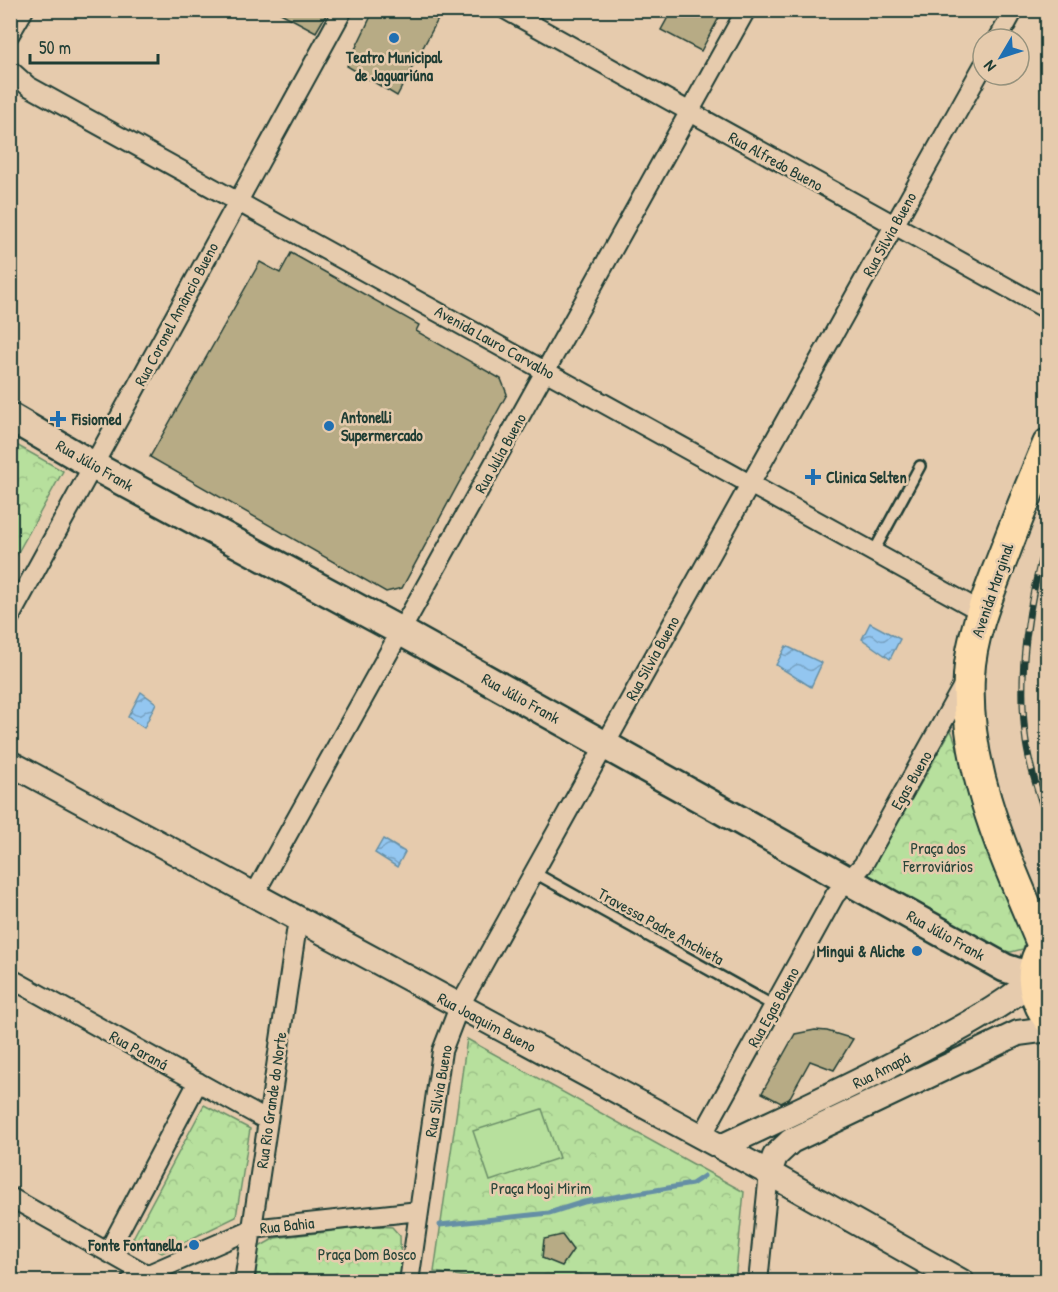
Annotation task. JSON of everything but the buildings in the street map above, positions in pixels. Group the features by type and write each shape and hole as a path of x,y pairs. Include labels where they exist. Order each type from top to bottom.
{"main road":[{"name":"Rua Júlio Frank","path":"10,417 94,466 400,631 1005,968 1033,978"},
{"name":"Avenida Marginal","path":"1045,944 996,834 979,779 970,726 969,674 982,612 1047,444"},
{"path":"1045,944 1036,961 1033,978 1035,994 1047,1018"}],"street":[{"path":"10,34 24,10"},
{"name":"Rua Coronel Amâncio Bueno","path":"10,617 343,10"},
{"name":"Rua Alfredo Bueno","path":"506,10 1047,310"},
{"name":"Rua Julia Bueno","path":"254,895 746,10"},
{"path":"1005,27 1014,10"},
{"name":"Avenida Lauro Carvalho","path":"10,70 28,86 982,612"},
{"name":"Rua Silvia Bueno","path":"409,1281 442,1051 459,1007 971,87"},
{"name":"Egas Bueno","path":"848,880 862,865 969,674"},
{"name":"Rua Joaquim Bueno","path":"10,763 769,1173 962,1281"},
{"name":"Rua Egas Bueno","path":"711,1142 774,1006 834,895 848,880"},
{"name":"Rua Rio Grande do Norte","path":"244,1281 297,919"},
{"name":"Rua Paraná","path":"10,978 268,1121"},
{"name":"Rua Amapá","path":"711,1142 881,1071 983,1017 1006,1002 1033,978"},
{"name":"Rua Amapá","path":"769,1173 775,1156 791,1141 1018,1033 1047,1029"},
{"path":"108,1252 198,1082"},
{"path":"758,1281 769,1173"},
{"path":"10,1197 148,1275"},
{"name":"Rua Bahia","path":"130,1281 252,1229 419,1211"}],"lane":[{"path":"873,553 920,466"},
{"name":"Travessa Padre Anchieta","path":"533,872 774,1006"}],"green space":[{"path":"11,442 63,471 11,565"},
{"name":"Praça dos Ferroviários","path":"951,730 1026,939 1023,949 1011,952 995,949 867,878"},
{"name":"Praça Mogi Mirim","path":"467,1039 744,1192 735,1281 504,1282 434,1272"},
{"path":"204,1105 250,1129 236,1217 162,1253 133,1238"},
{"path":"542,1109 559,1158 490,1181 473,1131"},
{"name":"Praça Dom Bosco","path":"374,1226 392,1227 400,1236 401,1281 257,1281 255,1265 259,1247 275,1238"}],"water":[{"path":"870,623 900,639 890,659 862,639"},
{"path":"786,646 822,663 811,687 776,665"},
{"path":"141,692 156,703 144,728 128,717"},
{"path":"383,839 405,852 397,867 375,853"}],"waterway":[{"path":"440,1225 549,1213 584,1202 692,1184 704,1176"}],"railway":[{"path":"1048,536 1030,611 1023,690 1026,742 1035,782 1048,822"}],"place":[{"name":"Teatro Municipal de Jaguariúna","path":"394,38"},
{"name":"Fisiomed","path":"58,419"},
{"name":"Antonelli Supermercado","path":"329,426"},
{"name":"Clinica Selten","path":"813,477"},
{"name":"Mingui & Aliche","path":"917,951"},
{"name":"Fonte Fontanella","path":"194,1245"}]}
